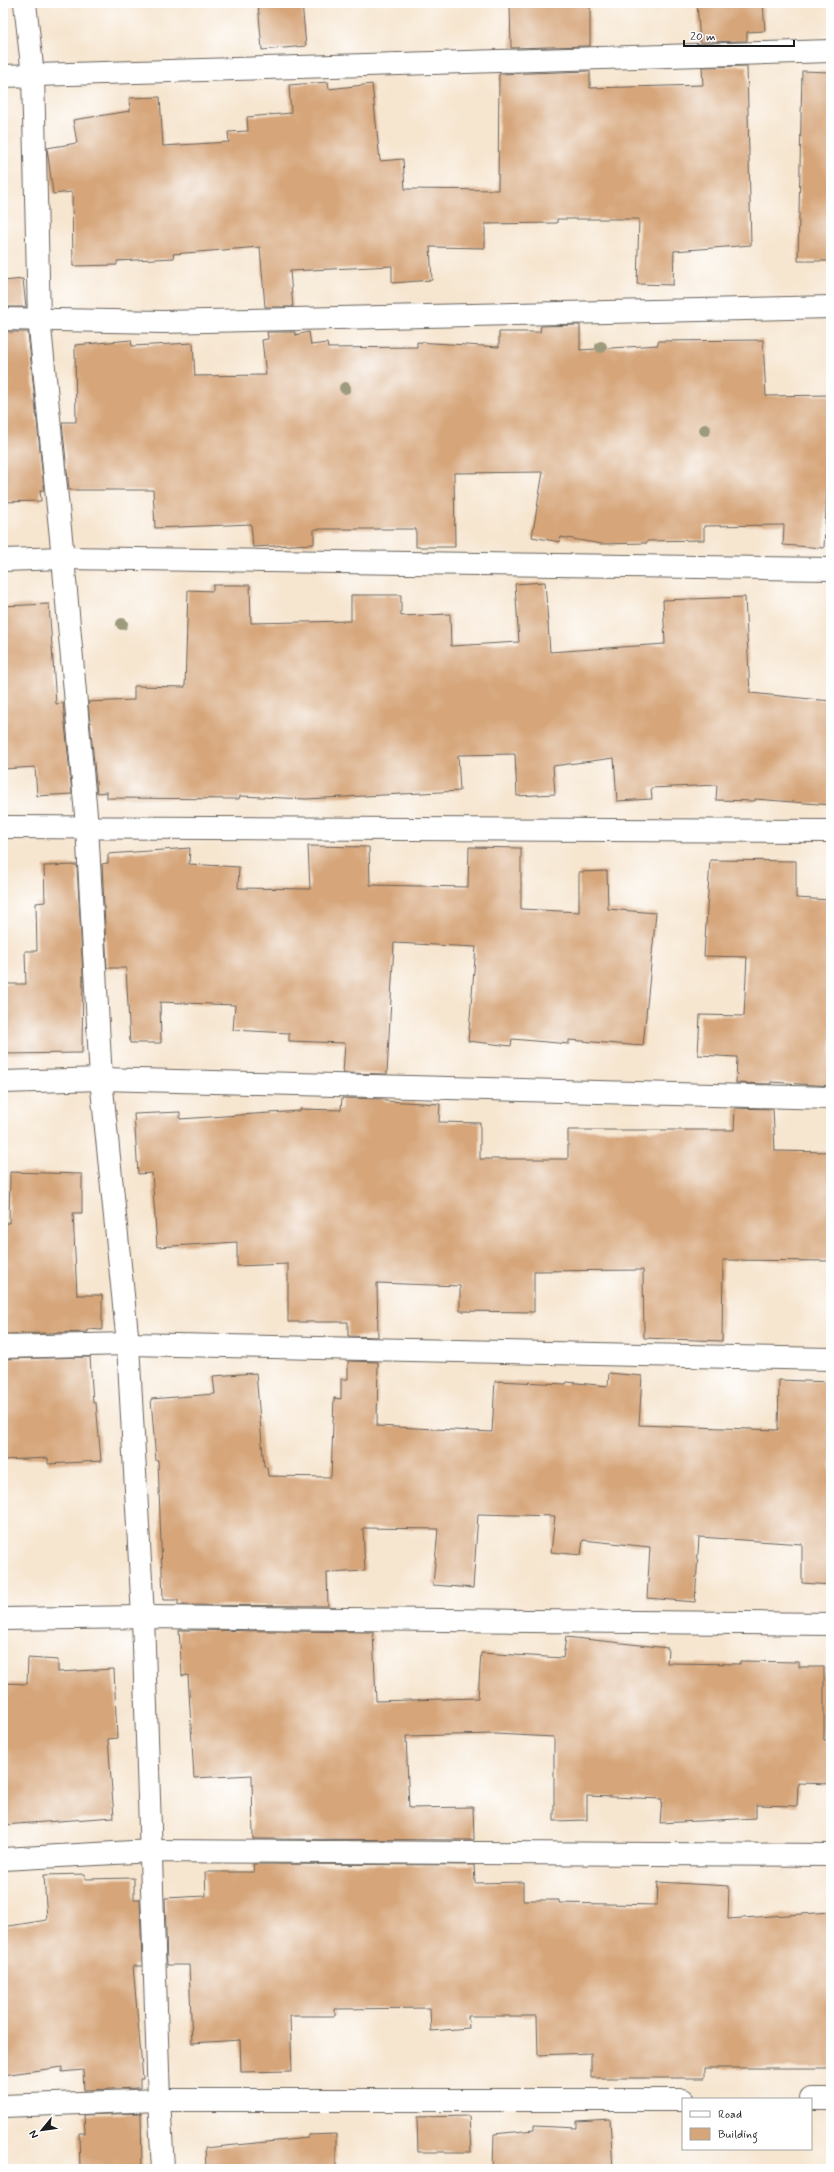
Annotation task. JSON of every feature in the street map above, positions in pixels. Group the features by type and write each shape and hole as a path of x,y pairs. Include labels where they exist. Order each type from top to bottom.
{"street":[{"path":"26,3 34,75 39,318 64,558 87,826 101,1079 128,1344 143,1618 152,1851 159,2100 163,2169"},
{"path":"3,76 831,51"},
{"path":"3,319 39,318 163,322 831,307"},
{"path":"3,560 64,558 831,569"},
{"path":"3,827 87,826 831,831"},
{"path":"3,1082 101,1079 831,1098"},
{"path":"3,1347 128,1344 831,1359"},
{"path":"3,1619 143,1618 831,1624"},
{"path":"3,1859 152,1851 831,1855"},
{"path":"812,2099 831,2099"},
{"path":"3,2106 159,2100 682,2100"}],"building":[{"path":"258,3 302,3 306,46 262,50"},
{"path":"510,3 590,3 590,46 511,48"},
{"path":"697,3 763,3 765,31 747,32 747,41 700,42"},
{"path":"747,66 751,245 674,251 673,285 637,284 639,219 557,219 557,223 485,224 485,248 430,247 432,280 392,283 392,266 290,271 293,307 265,307 260,247 173,254 174,258 117,261 117,265 73,266 72,192 53,194 47,148 77,143 73,120 130,111 129,98 160,97 163,146 229,142 228,132 248,131 247,117 291,113 289,85 328,82 329,89 372,84 380,161 403,159 405,189 498,190 499,74 590,71 590,88 703,85 702,67"},
{"path":"802,71 831,72 831,261 798,261"},
{"path":"23,279 26,307 3,307 3,281"},
{"path":"580,325 580,350 658,345 658,341 763,340 766,396 831,395 831,488 827,488 824,548 783,545 784,525 704,526 704,540 647,541 647,543 601,544 561,537 560,542 532,537 543,472 454,473 455,547 416,547 416,529 314,529 314,544 253,547 251,524 155,528 153,490 69,490 62,422 76,422 75,345 131,340 132,346 193,343 195,376 266,375 262,340 268,339 267,332 295,332 295,335 309,332 311,345 327,343 328,348 417,347 417,342 499,347 499,332 540,332 541,326"},
{"path":"3,332 28,332 44,490 40,490 41,501 3,502"},
{"path":"545,582 550,652 665,644 663,600 745,597 750,693 831,701 831,805 755,799 755,801 716,800 717,785 651,788 652,799 617,801 614,758 553,766 555,794 517,796 515,754 458,755 460,791 306,799 240,796 239,799 107,798 107,792 97,793 88,702 134,700 134,686 185,687 188,590 213,591 213,585 250,585 251,623 351,621 351,595 401,595 401,616 450,614 451,646 519,642 515,584"},
{"path":"49,604 56,704 63,703 72,794 37,796 35,767 3,769 3,606"},
{"path":"308,846 369,847 370,885 468,887 469,847 521,848 521,909 579,912 579,872 607,871 608,909 656,913 643,1046 569,1040 569,1044 512,1039 511,1046 468,1041 476,947 394,943 387,1074 343,1073 345,1043 289,1041 289,1033 233,1030 235,1005 160,1002 161,1043 130,1043 126,968 107,968 102,864 108,863 108,854 190,848 189,864 239,867 238,888 310,889"},
{"path":"710,860 796,861 796,898 831,900 831,1086 771,1082 771,1084 736,1083 737,1057 698,1055 700,1015 744,1016 747,957 704,956"},
{"path":"77,865 83,974 82,1053 3,1054 3,984 26,984 25,951 37,951 36,903 45,902 44,866"},
{"path":"342,1098 385,1099 385,1101 440,1104 439,1122 480,1123 480,1159 568,1159 568,1130 734,1130 735,1108 773,1109 775,1151 831,1152 831,1261 723,1260 722,1341 644,1338 643,1270 534,1271 534,1312 460,1311 460,1286 377,1283 378,1337 348,1336 348,1322 288,1322 288,1264 237,1266 237,1242 157,1247 152,1173 138,1174 134,1114 180,1112 180,1119 300,1111 300,1109 341,1110"},
{"path":"10,1172 82,1174 82,1213 73,1213 77,1295 102,1295 102,1330 88,1329 88,1332 3,1334 3,1223 9,1223"},
{"path":"90,1357 93,1403 96,1403 101,1461 48,1464 48,1458 3,1460 3,1359"},
{"path":"348,1361 378,1362 377,1426 492,1432 495,1381 566,1384 567,1382 608,1386 609,1373 642,1376 639,1425 778,1430 779,1380 831,1382 831,1585 802,1583 802,1544 699,1537 695,1602 647,1598 650,1547 583,1540 581,1555 551,1552 555,1516 478,1514 473,1588 433,1585 438,1529 363,1528 365,1571 327,1573 328,1606 178,1605 178,1600 163,1600 158,1460 156,1461 151,1399 215,1394 213,1376 256,1373 264,1467 267,1467 268,1476 331,1477 334,1398 341,1399 341,1379 348,1379"},
{"path":"179,1630 373,1632 376,1701 478,1698 481,1653 563,1658 566,1637 668,1648 667,1663 740,1664 740,1661 799,1662 799,1667 824,1667 824,1740 831,1740 831,1784 798,1783 797,1806 756,1805 756,1818 660,1823 662,1799 587,1796 587,1820 554,1821 554,1737 495,1734 406,1736 409,1808 473,1807 474,1840 253,1839 252,1775 194,1778 188,1675 182,1676"},
{"path":"28,1658 58,1660 58,1672 114,1669 117,1738 108,1739 114,1817 3,1825 3,1683 27,1684"},
{"path":"253,1864 474,1865 475,1883 523,1882 523,1900 559,1900 559,1903 657,1905 658,1882 729,1886 728,1919 831,1912 831,2068 705,2068 705,2078 591,2078 591,2053 538,2055 537,2016 468,2016 469,2028 431,2031 430,2008 335,2009 335,2016 290,2016 292,2071 241,2072 240,2040 192,2043 189,1965 167,1965 165,1898 206,1896 205,1872 254,1872"},
{"path":"85,1874 85,1879 134,1878 134,1899 140,1899 142,1966 133,1966 143,2079 140,2079 140,2088 84,2090 83,2070 62,2072 62,2067 3,2075 3,1927 47,1920 44,1875"},
{"path":"141,2113 142,2169 80,2169 79,2133 85,2133 84,2115"},
{"path":"469,2116 471,2152 418,2152 417,2117"},
{"path":"610,2119 613,2169 493,2169 494,2134 534,2130 534,2126 577,2128 577,2121"},
{"path":"336,2134 336,2169 206,2169 205,2148 308,2138 308,2135"}]}
